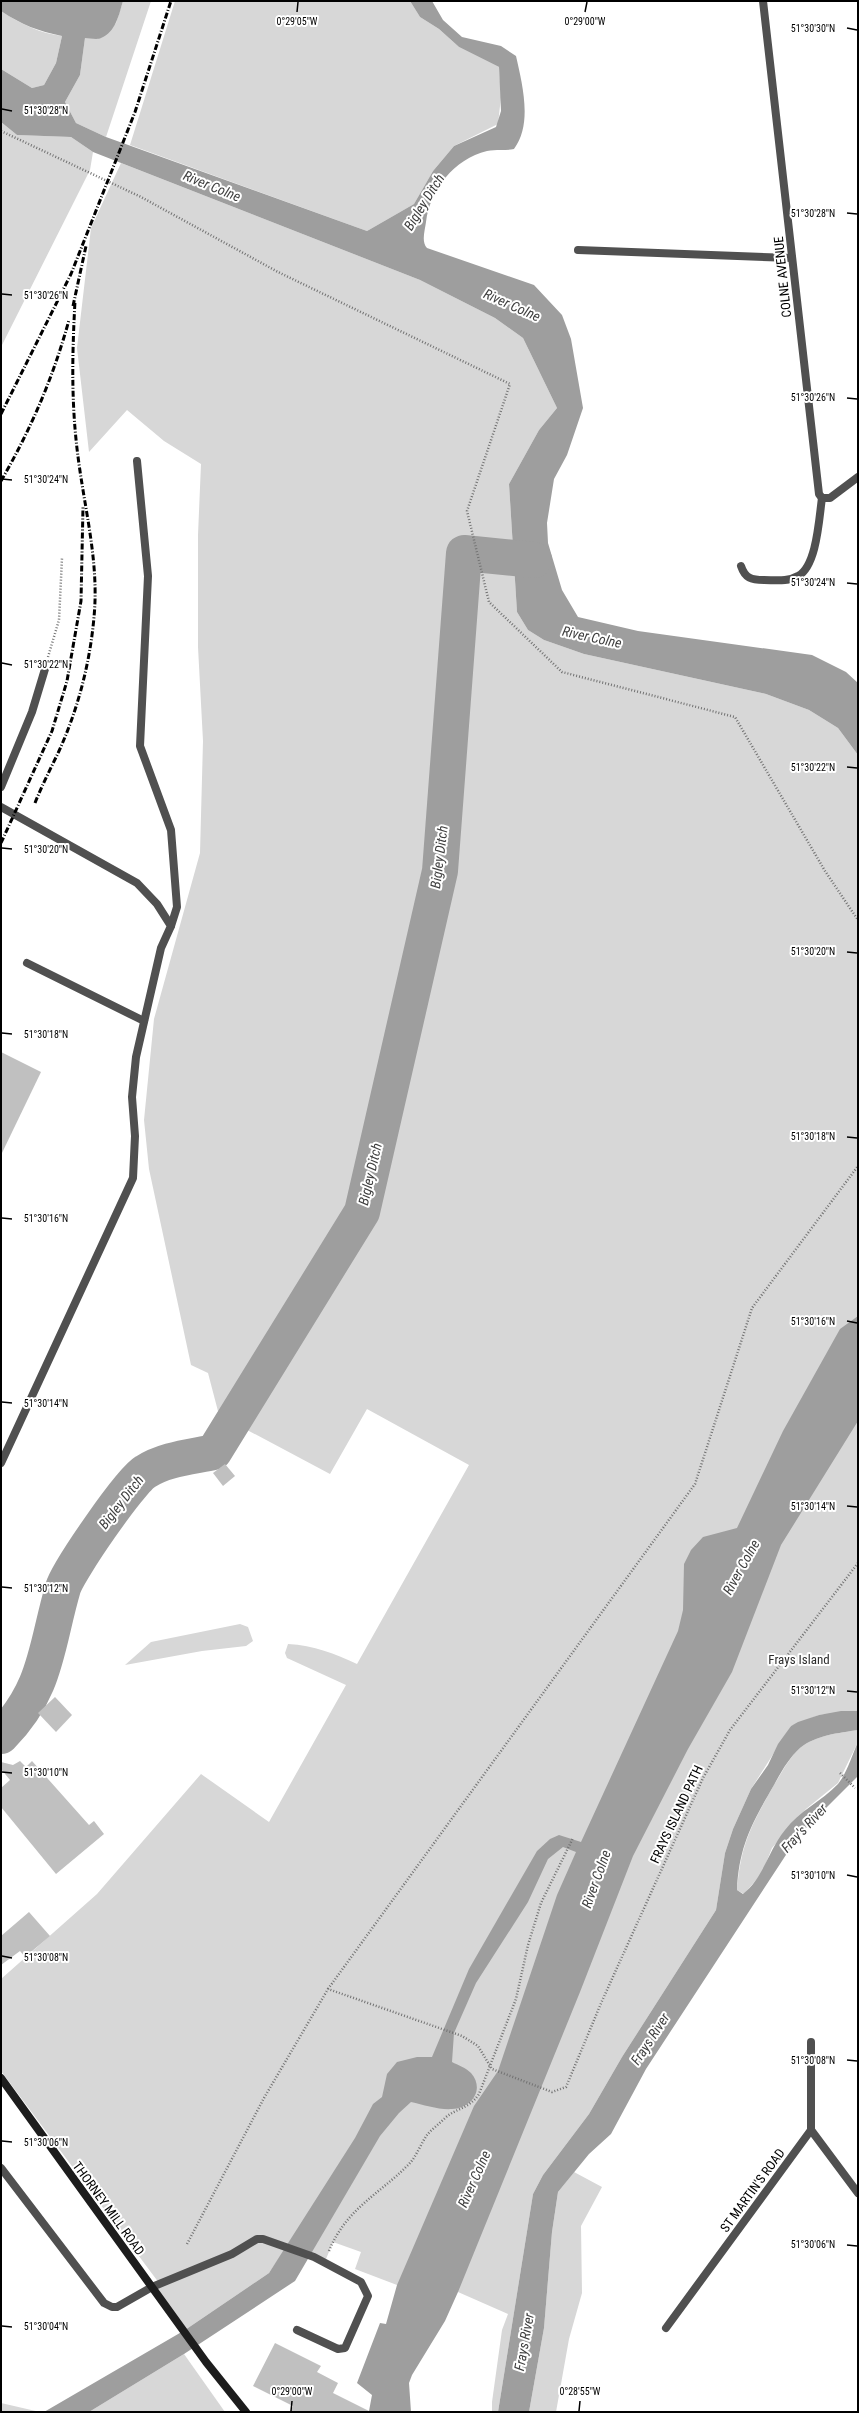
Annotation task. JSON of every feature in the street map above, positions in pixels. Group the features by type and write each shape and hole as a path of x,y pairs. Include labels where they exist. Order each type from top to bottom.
{"street":[{"name":"COLNE AVENUE","path":"763,1 818,489 823,498"},
{"path":"578,250 792,258"},
{"path":"1,1463 133,1178 135,1136 132,1097 136,1057 161,948 171,926 177,907 171,830 140,746 148,576 137,461"},
{"path":"740,566 744,575 753,580 787,580 799,576 808,566 813,552 823,498 834,495 858,477"},
{"path":"1,787 32,712 45,669"},
{"path":"1,807 110,866 137,883 157,904 171,926"},
{"path":"27,963 144,1021"},
{"path":"811,2042 811,2130 858,2193"},
{"name":"THORNEY MILL ROAD","path":"1,2078 206,2362 246,2412"},
{"name":"ST MARTIN'S ROAD","path":"666,2328 811,2130"},
{"path":"1,2168 104,2303 117,2307 174,2274 232,2254 257,2239 272,2242 314,2257 361,2282 368,2296 346,2348 338,2349 297,2330"}],"path":[{"path":"1,131 141,197 278,272 510,384 467,511 489,602 562,672 735,717 825,871 858,920"},
{"path":"45,669 59,620 62,558"},
{"path":"187,2244 234,2152 328,1989 695,1484 752,1308 858,1166"},
{"name":"FRAYS ISLAND PATH","path":"489,2066 492,2069 552,2092 566,2088 602,2001 703,1778 730,1730 858,1563"},
{"path":"840,1773 855,1788"},
{"path":"328,2253 337,2234 351,2216 371,2195 408,2166 428,2134 446,2117 472,2103 479,2094 516,1999 528,1944 541,1903 573,1838"},
{"path":"328,1989 462,2036 478,2046 489,2066"}],"green space":[{"path":"123,1 151,1 106,137 76,123 65,102 80,75 85,38 100,38 116,23"},
{"path":"175,1 410,1 420,17 439,29 459,47 499,67 501,97 498,124 454,146 433,171 414,204 367,231 130,145"},
{"path":"1,11 30,27 46,33 62,36 56,63 44,85 32,88 1,69"},
{"path":"1,122 17,135 71,137 93,152 90,170 1,347"},
{"name":"Frays Island","path":"121,163 420,280 495,318 523,338 557,408 539,430 509,484 517,612 528,630 544,640 584,654 766,694 809,710 838,728 858,755 858,1711 819,1715 791,1726 751,1789 733,1829 725,1853 716,1910 622,2057 589,2114 543,2175 533,2194 498,2412 492,2412 492,2402 502,2330 508,2314 458,2292 397,2285 355,2269 361,2252 333,2242 326,2259 262,2237 255,2237 231,2252 177,2275 231,2255 257,2239 263,2239 286,2248 269,2273 185,2330 153,2287 168,2279 159,2283 1,2071 1,1979 97,1894 201,1774 269,1822 346,1685 287,1658 285,1653 288,1644 315,1648 357,1664 469,1465 367,1409 330,1474 219,1415 208,1373 191,1365 149,1169 144,1120 154,1019 200,853 203,741 198,647 198,535 201,464 164,441 127,410 89,452 77,348 91,228"},
{"path":"240,1624 248,1627 253,1641 246,1646 202,1651 125,1665 151,1642"},
{"path":"858,1730 858,1742 838,1783 806,1809 772,1848 762,1873 744,1894 737,1890 741,1860 748,1835 766,1799 792,1756 800,1748 820,1737"},
{"path":"574,2172 602,2187 581,2226 582,2293 569,2339 556,2412 529,2412 544,2328 552,2232 558,2192"},
{"path":"184,2354 225,2412 89,2412"},
{"path":"1,2403 40,2412 1,2412"}],"water":[{"name":"River Colne","path":"1,1 123,1 116,22 110,32 99,39 85,38 80,75 65,102 76,123 106,137 367,231 414,204 433,171 454,146 496,127 501,111 499,67 459,47 439,29 420,17 410,1 432,1 443,20 462,37 501,46 516,56 523,91 525,116 520,139 514,149 490,150 475,155 454,169 438,188 428,210 424,232 424,243 427,248 534,285 562,315 571,339 583,408 567,455 554,479 547,523 548,543 562,590 578,617 638,631 812,655 846,672 858,683 858,755 838,728 809,710 766,694 584,654 544,640 528,630 517,612 509,484 539,430 557,408 523,338 495,318 420,280 93,152 71,137 17,135 1,122 1,69 32,88 44,85 56,63 62,36 38,30 16,20 1,11"},
{"name":"River Colne","path":"858,1316 858,1421 781,1545 732,1672 688,1749 633,1856 580,1992 458,2292 445,2321 412,2375 409,2383 411,2412 369,2411 372,2395 357,2383 380,2323 386,2324 397,2285 474,2106 498,2071 557,1895 576,1852 563,1847 548,1859 528,1902 476,1983 454,2033 452,2062 471,2073 475,2079 477,2085 474,2097 465,2105 452,2109 442,2109 411,2102 399,2113 380,2136 295,2281 184,2354 89,2412 44,2412 185,2330 269,2273 355,2138 373,2104 382,2097 387,2074 397,2062 417,2057 432,2057 469,1969 537,1851 550,1839 559,1835 581,1842 678,1631 683,1610 684,1564 691,1550 703,1537 737,1528 783,1431 840,1329"},
{"path":"841,1711 858,1711 858,1730 828,1735 813,1740 800,1748 789,1761 779,1775 759,1811 748,1835 738,1874 737,1890 743,1894 750,1887 761,1872 774,1846 785,1830 797,1817 838,1784 847,1769 858,1742 858,1776 799,1835 646,2069 611,2134 589,2154 558,2192 552,2232 544,2328 529,2412 498,2412 533,2194 543,2175 589,2114 622,2057 716,1910 725,1853 733,1829 751,1789 768,1765 778,1744 791,1726 798,1722 819,1715"}],"building":[{"path":"1,1052 41,1072 1,1155"},
{"path":"225,1464 235,1476 223,1486 213,1473"},
{"path":"55,1697 72,1715 56,1732 38,1713"},
{"path":"20,1761 26,1767 32,1761 89,1825 94,1821 104,1834 56,1874 1,1807 1,1788 10,1780 1,1769 1,1762 13,1765"},
{"path":"29,1912 50,1936 25,1957 20,1951 1,1965 1,1936"},
{"path":"275,2343 321,2366 317,2372 338,2383 333,2393 371,2412 290,2412 293,2406 253,2386"}],"waterway":[{"name":"Bigley Ditch","path":"1,1736 28,1702 43,1666 63,1588 76,1564 100,1527 137,1479 145,1472 170,1461 214,1452 362,1212 440,871 464,553 534,560"}],"railway":[{"path":"1,414 71,274 135,112 171,1"},
{"path":"73,306 86,246"},
{"path":"35,803 72,719 82,686 90,651 94,617 95,578 91,540 76,443 73,403 75,301"},
{"path":"1,481 12,462 40,403 56,362 69,320"},
{"path":"1,843 52,731 67,681 81,601 83,507"}],"water label":[{"name":"Fray's River","path":"804,1828"},
{"name":"Frays River","path":"650,2039"},
{"name":"Frays River","path":"524,2342"}]}
